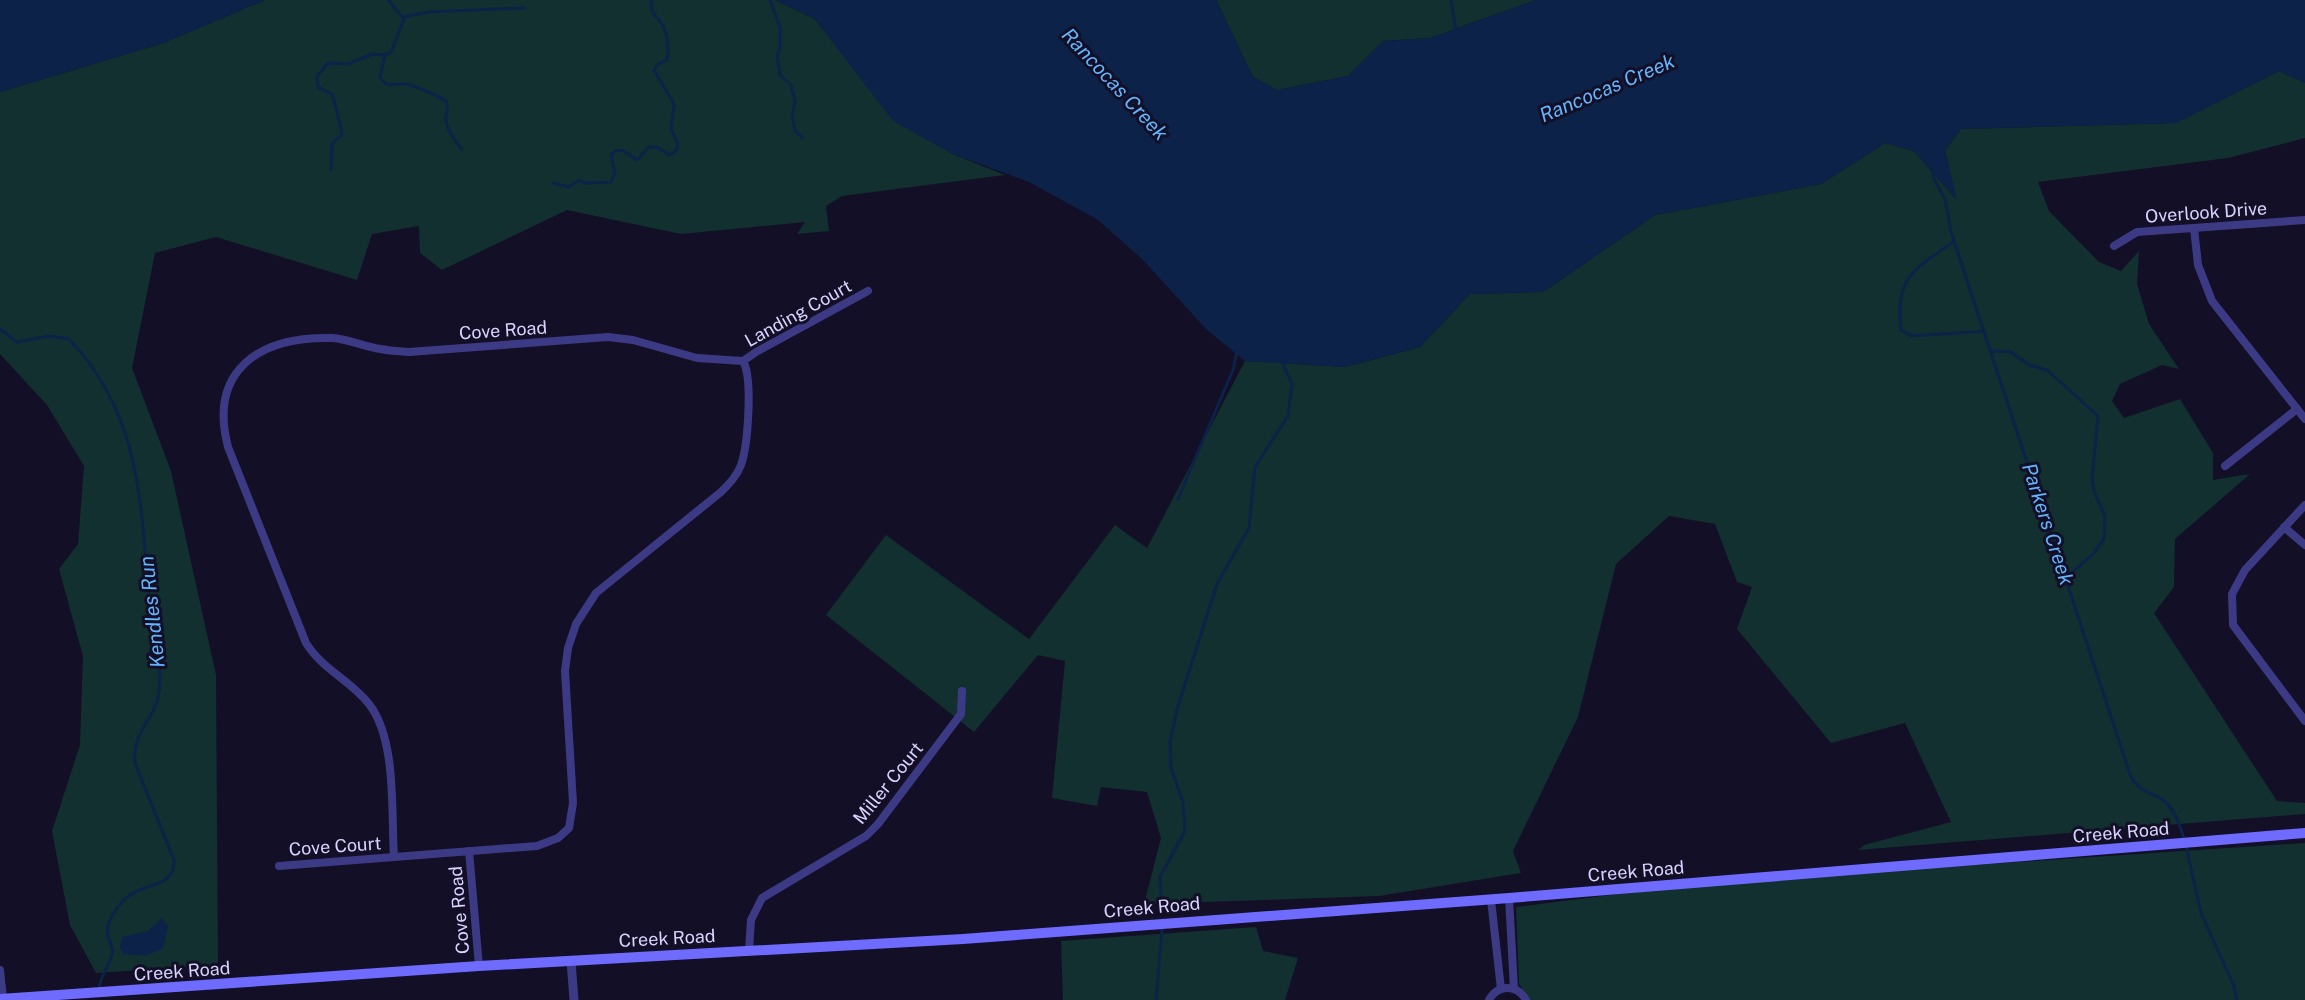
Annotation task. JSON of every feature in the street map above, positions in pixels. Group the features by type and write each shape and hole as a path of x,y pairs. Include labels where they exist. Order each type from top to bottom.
{"main road":[{"name":"Creek Road","path":"2,999 478,966 963,939 1491,900 2305,833"}],"street":[{"name":"Overlook Drive","path":"2114,246 2137,232 2305,220"},
{"path":"2194,228 2198,265 2204,288 2305,419"},
{"name":"Landing Court","path":"743,361 756,351 868,291"},
{"name":"Cove Road","path":"608,337 633,340 697,358 743,361 748,369 744,451 736,474 721,492 596,593 576,624 568,648 565,671 573,803 569,828 558,838 537,846 469,851 394,857 388,766 382,726 369,704 322,665 306,643 228,447 222,414 225,392 235,373 250,358 269,347 330,338 381,349 409,352 608,337"},
{"path":"2224,466 2297,409"},
{"path":"2305,505 2245,570 2232,594 2233,625 2305,721"},
{"path":"2284,527 2305,545"},
{"name":"Miller Court","path":"749,950 751,920 762,898 866,836 878,824 961,714 962,691"},
{"name":"Cove Road","path":"469,851 478,966"},
{"name":"Cove Court","path":"279,866 394,857"},
{"path":"1509,898 1514,989"},
{"path":"1491,900 1500,989"},
{"path":"571,961 574,1000"},
{"path":"0,970 2,999"},
{"path":"1489,1000 1500,989 1514,989 1526,1000"}],"green space":[{"path":"265,0 775,0 815,19 894,121 953,154 1005,175 842,196 826,206 829,231 797,234 805,222 681,234 567,210 442,270 420,253 419,226 372,234 357,280 216,237 155,253 132,368 171,471 216,675 218,965 96,973 70,925 52,831 80,745 83,656 59,569 78,544 84,466 47,405 0,354 0,92 163,43"},
{"path":"1216,0 1536,0 1430,38 1383,41 1348,76 1277,90 1253,77"},
{"path":"2279,71 2305,83 2305,138 2228,158 2038,182 2049,211 2099,262 2121,271 2139,251 2137,284 2149,324 2179,369 2162,365 2120,384 2112,401 2124,418 2180,399 2213,453 2213,480 2250,474 2175,539 2174,587 2154,613 2277,801 2305,803 2305,814 1858,850 1864,845 1951,822 1905,723 1831,743 1737,629 1752,587 1737,582 1715,524 1669,516 1616,564 1578,717 1513,851 1521,873 1379,896 1144,904 1161,838 1147,792 1101,787 1097,806 1052,798 1065,661 1038,655 974,732 826,615 886,535 1029,639 1115,525 1147,548 1245,361 1345,367 1420,347 1470,294 1543,292 1655,215 1821,184 1885,143 1914,151 1956,199 1945,150 1961,129 2176,123"},
{"path":"2305,843 2305,1000 1530,1000 1519,984 1516,907 1714,882"},
{"path":"1256,927 1263,951 1298,958 1285,1000 1063,1000 1061,941"}],"water":[{"path":"0,0 265,0 163,43 0,92"},
{"name":"Rancocas Creek","path":"775,0 1216,0 1253,77 1277,90 1348,76 1383,41 1430,38 1536,0 2305,0 2305,83 2279,71 2176,123 1961,129 1945,150 1957,200 1914,151 1885,143 1821,184 1655,215 1543,292 1470,294 1420,347 1345,367 1245,361 1207,330 1142,259 1098,220 1029,182 953,154 893,121 815,19"},
{"path":"162,918 168,926 163,948 146,956 123,954 120,947 122,937 148,931"}],"waterway":[{"path":"331,170 332,143 342,133 332,94 318,87 317,76 328,63 348,64 372,54 384,55 391,52 404,19 388,0"},
{"path":"553,183 569,187 579,180 585,183 611,182 615,173 611,155 616,150 624,151 637,160 649,147 657,147 669,155 676,151 678,144 671,129 674,104 654,70 658,64 667,60 668,47 665,30 653,11 652,0"},
{"path":"770,0 780,27 780,48 777,56 780,75 791,85 795,101 792,116 795,130 802,138"},
{"path":"1451,0 1456,31"},
{"path":"403,17 428,12 525,8"},
{"path":"385,55 380,77 383,81 390,85 410,85 446,101 447,125 462,149"},
{"name":"Parkers Creek","path":"1932,169 1934,179 1945,199 1951,232 2131,777 2139,787 2167,804 2178,821 2184,839"},
{"path":"1954,241 1918,268 1904,286 1901,297 1901,330 1912,336 1985,331"},
{"name":"Kendles Run","path":"0,329 17,342 49,336 69,339 93,369 111,400 125,431 134,464 160,681 157,702 137,742 135,763 174,860 173,870 169,876 155,885 131,894 112,917 107,932 112,948 111,959 99,989"},
{"path":"1178,499 1233,370 1237,351"},
{"path":"1991,351 2011,352 2029,365 2047,370 2098,416 2092,479 2094,491 2105,516 2104,539 2094,553 2065,579"},
{"path":"1162,913 1160,877 1185,831 1183,802 1171,768 1170,743 1177,709 1217,584 1249,528 1255,467 1288,416 1292,384 1283,364 1285,361"},
{"name":"Parkers Creek","path":"2186,846 2201,913 2234,986 2237,1000"},
{"path":"1156,1000 1162,929"}]}
